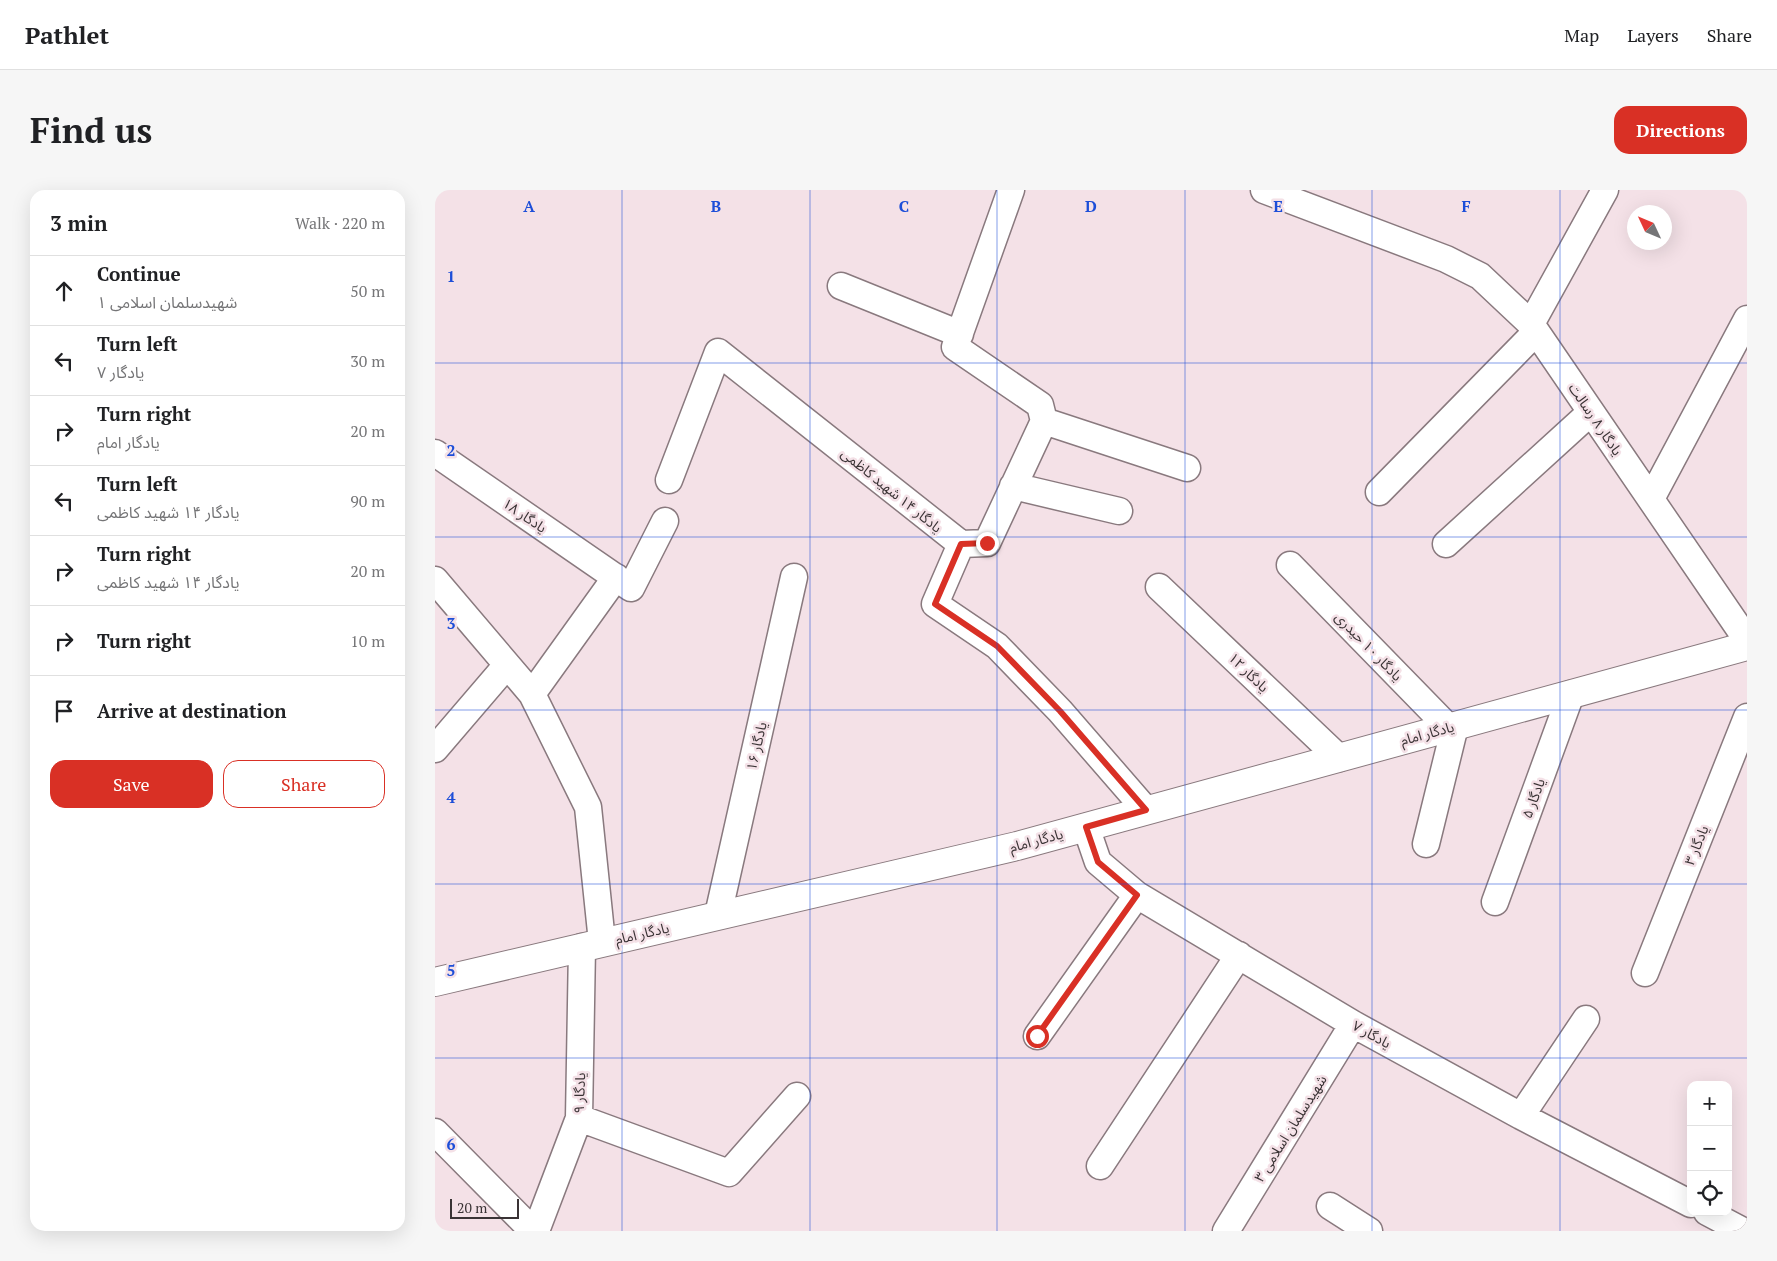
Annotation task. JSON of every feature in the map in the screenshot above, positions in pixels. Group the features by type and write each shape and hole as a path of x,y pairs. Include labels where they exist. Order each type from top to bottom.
{"main road":[{"name":"یادگار امام","path":"435,982 1017,846 1747,646"}],"street":[{"path":"1011,190 955,347 1039,405 1044,421 987,543 961,544 935,604 997,646 1060,711 1146,810"},
{"name":"یادگار ۸ رسالت","path":"1264,190 1446,259 1480,276 1534,328 1747,640"},
{"path":"1379,492 1534,328 1605,190"},
{"path":"841,286 960,334"},
{"path":"1651,499 1747,320"},
{"name":"یادگار ۱۴ شهید کاظمی","path":"669,480 718,352 961,544"},
{"path":"1446,544 1591,412"},
{"path":"1044,421 1187,468"},
{"name":"یادگار ۱۸","path":"435,453 631,588 665,521"},
{"path":"1013,486 1119,511"},
{"name":"یادگار ۱۰ حیدری","path":"1290,565 1452,727"},
{"path":"532,694 616,577"},
{"name":"یادگار ۱۶","path":"718,915 795,577"},
{"name":"یادگار ۹","path":"435,580 532,694 589,807 592,945 579,1118 534,1231"},
{"name":"یادگار ۱۲","path":"1159,587 1339,758"},
{"path":"435,749 507,665"},
{"name":"یادگار ۵","path":"1495,902 1571,694"},
{"name":"یادگار ۳","path":"1645,973 1747,717"},
{"path":"1426,844 1452,727"},
{"name":"یادگار ۷","path":"1086,827 1098,862 1137,895 1353,1024 1521,1116 1687,1202"},
{"path":"1037,1036 1137,895"},
{"path":"1099,1166 1239,955"},
{"path":"1521,1116 1586,1019"},
{"name":"شهیدسلمان اسلامی ۳","path":"1226,1231 1353,1024"},
{"path":"579,1118 729,1173 797,1096"},
{"path":"435,1132 534,1231"},
{"path":"1330,1206 1369,1231"},
{"path":"1715,1216 1743,1231"}],"route":[{"path":"987,543 961,544 935,604 997,646 1060,711 1146,810 1086,827 1098,862 1137,895 1037,1036"}]}
